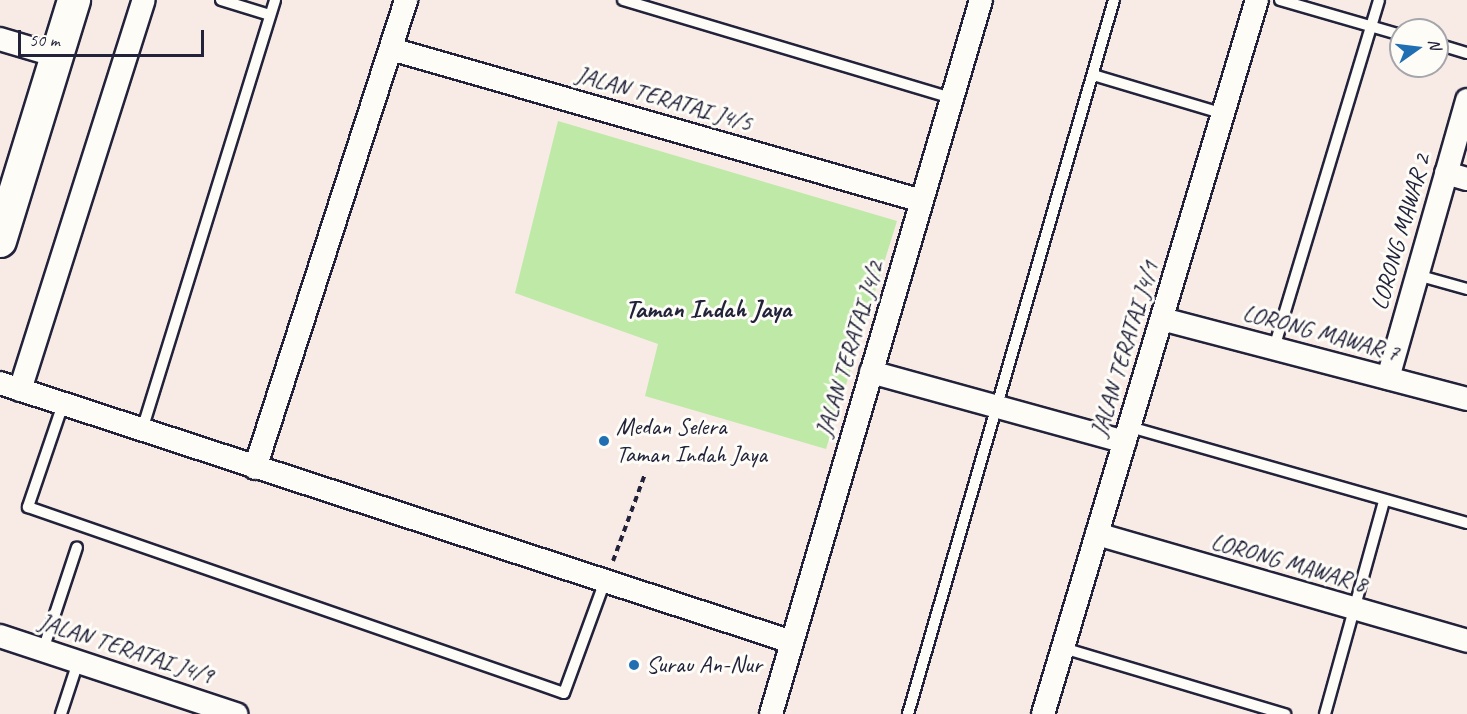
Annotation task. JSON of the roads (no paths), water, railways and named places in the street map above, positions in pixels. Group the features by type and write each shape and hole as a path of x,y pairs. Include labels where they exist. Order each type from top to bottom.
{"street":[{"path":"0,241 74,0"},
{"path":"144,0 10,386 792,642"},
{"path":"255,468 406,0"},
{"name":"JALAN TERATAI J4/2","path":"771,714 981,0"},
{"name":"JALAN TERATAI J4/1","path":"1043,714 1257,0"},
{"path":"0,39 57,56"},
{"name":"JALAN TERATAI J4/5","path":"391,49 922,201"},
{"name":"LORONG MAWAR 2","path":"1388,378 1417,275 1456,176 1467,100"},
{"name":"LORONG MAWAR 7","path":"1162,319 1467,399"},
{"path":"871,372 997,406 1127,434"},
{"name":"LORONG MAWAR 8","path":"1097,534 1467,641"},
{"name":"JALAN TERATAI J4/9","path":"0,636 78,662 183,706 236,714"}],"lane":[{"path":"221,0 270,15"},
{"path":"142,430 275,0"},
{"path":"623,0 952,98"},
{"path":"908,714 1114,0"},
{"path":"1280,0 1389,32"},
{"path":"1274,348 1379,0"},
{"path":"1449,48 1467,53"},
{"path":"1093,75 1224,114"},
{"path":"1417,275 1467,289"},
{"path":"63,404 28,507 564,693 605,581"},
{"path":"1127,434 1467,523"},
{"path":"1325,714 1384,501"},
{"path":"43,650 77,547"},
{"path":"1063,648 1285,714"},
{"path":"61,714 78,662"}],"place":[{"name":"Medan Selera Taman Indah Jaya","path":"604,441"},
{"name":"Surau An-Nur","path":"634,665"}],"district":[{"name":"Taman Indah Jaya","path":"708,309"}]}
